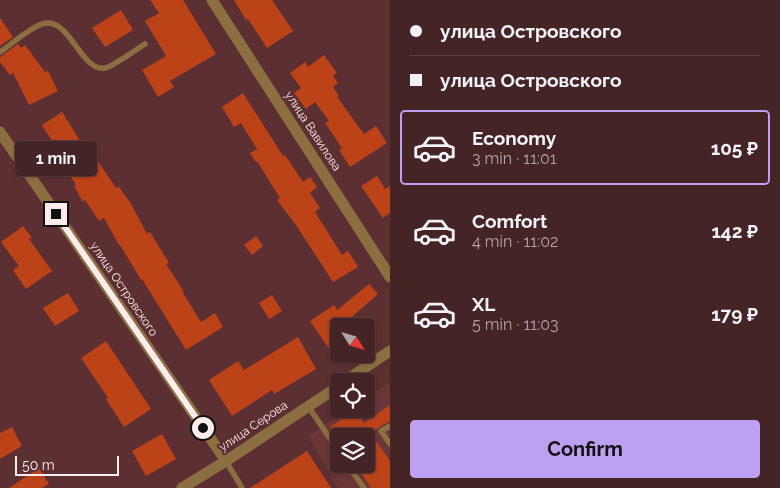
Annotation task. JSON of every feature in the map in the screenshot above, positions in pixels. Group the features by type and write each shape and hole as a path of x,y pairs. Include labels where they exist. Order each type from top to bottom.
{"street":[{"name":"улица Вавилова","path":"212,0 390,277"},
{"name":"улица Островского","path":"0,132 226,461"},
{"path":"357,373 390,351"},
{"name":"улица Серова","path":"182,488 330,392"}],"lane":[{"path":"0,52 34,27 44,23 54,23 61,28 90,64 98,67 105,68 145,44"},
{"path":"308,406 330,439"},
{"path":"390,426 381,431 390,444"},
{"path":"226,461 242,488"},
{"path":"353,473 364,488"}],"shaded area":[{"path":"390,383 390,488 338,488 308,436 336,418 375,418 375,392"}],"building":[{"path":"150,0 183,0 216,54 170,81 174,87 158,97 142,70 166,56 145,21 159,13"},
{"path":"234,0 272,0 293,31 267,48"},
{"path":"121,10 133,30 105,47 92,28"},
{"path":"0,18 13,37 0,46"},
{"path":"18,44 21,48 25,45 45,72 48,71 58,91 29,105 13,73 10,75 0,62 0,57"},
{"path":"324,55 337,73 333,76 338,83 333,87 339,96 337,97 364,134 376,126 387,143 350,167 339,150 342,148 325,123 329,121 315,102 306,109 294,93 301,88 290,73 305,62 308,67"},
{"path":"243,93 283,156 285,155 303,182 310,177 317,187 310,193 320,208 315,212 342,255 348,251 358,267 333,282 296,225 277,200 280,198 250,153 257,149 241,123 234,127 222,107"},
{"path":"62,112 84,147 87,145 116,188 119,187 131,204 147,234 150,232 169,263 166,264 201,322 215,313 223,327 186,350 119,245 104,218 99,221 85,200 83,202 74,186 76,185 61,162 64,160 42,125"},
{"path":"377,176 385,189 390,186 390,213 383,218 361,186"},
{"path":"23,226 32,238 29,239 52,271 26,289 13,270 19,266 1,242"},
{"path":"256,236 263,246 252,255 244,245"},
{"path":"369,284 378,294 351,318 330,318 330,350 310,321 334,305 337,310"},
{"path":"68,293 79,311 55,326 43,308"},
{"path":"272,295 282,311 269,319 259,303"},
{"path":"298,337 316,369 274,394 272,390 232,416 209,380 238,361 244,370"},
{"path":"106,341 151,409 124,427 106,399 108,398 81,358"},
{"path":"390,405 390,421 375,430 375,428 330,427 343,418 361,418 364,423 371,418 375,418 375,415"},
{"path":"12,427 22,446 0,459 0,433"},
{"path":"162,434 176,459 146,476 132,451"},
{"path":"375,440 390,461 390,488 371,488 361,473 375,473"},
{"path":"307,451 331,488 250,488"},
{"path":"39,468 49,484 42,488 9,488"}],"route":[{"path":"56,214 203,428"}]}
